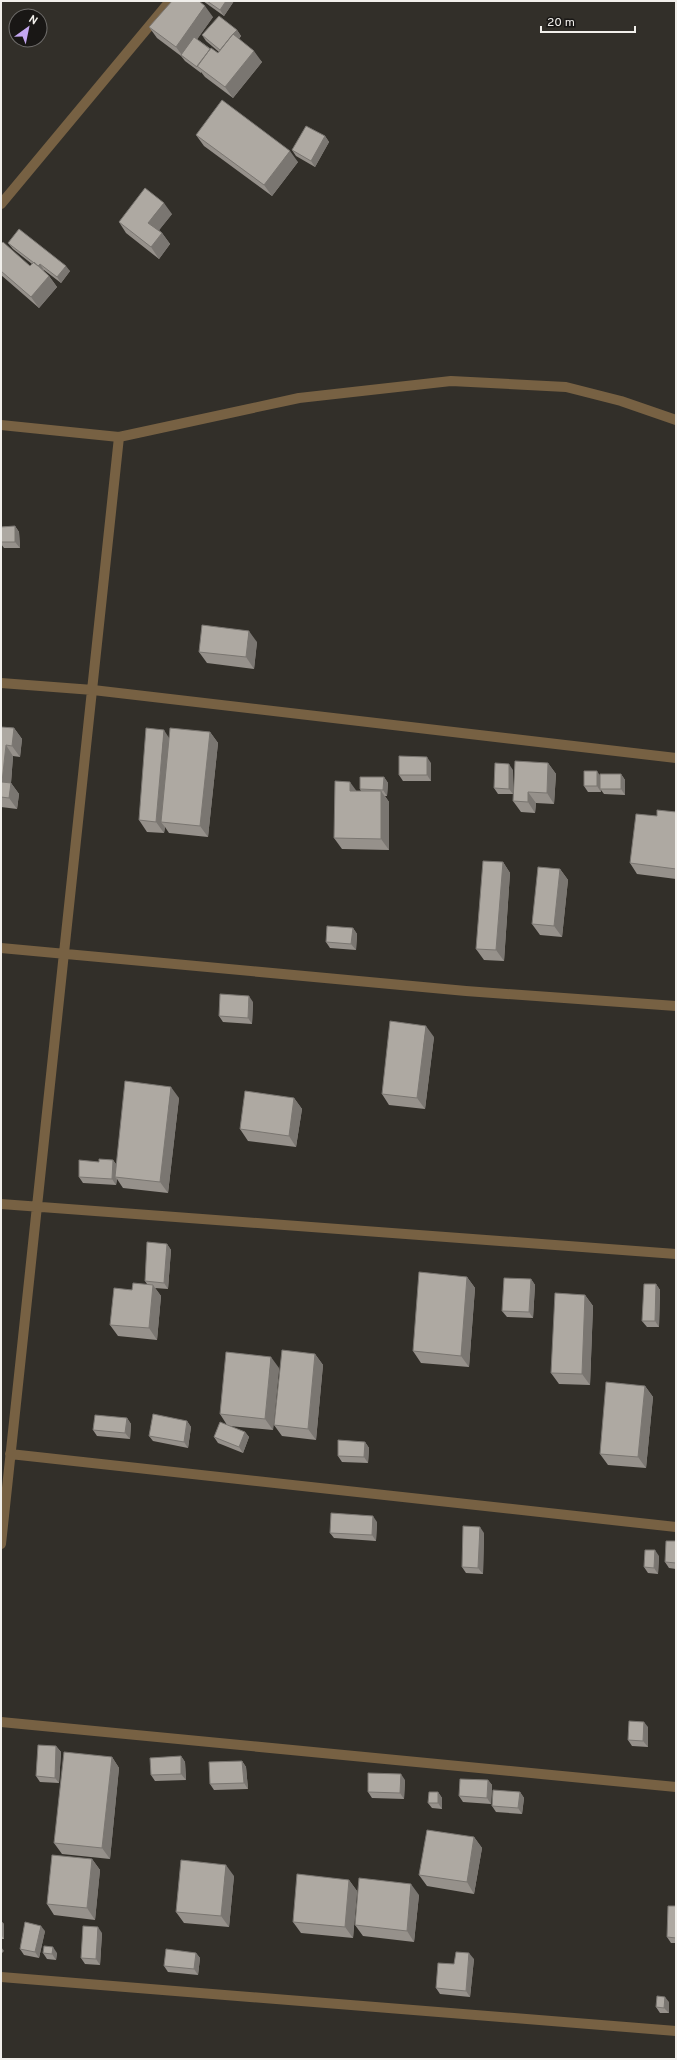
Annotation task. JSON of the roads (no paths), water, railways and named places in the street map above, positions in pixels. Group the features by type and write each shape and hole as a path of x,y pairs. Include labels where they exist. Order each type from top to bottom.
{"street":[{"path":"1,204 170,1"},
{"path":"1,425 119,437 300,398 451,381 566,387 621,401 676,420"},
{"path":"1,1544 119,437"},
{"path":"1,683 93,690 676,758"},
{"path":"1,948 466,991 676,1006"},
{"path":"1,1204 676,1254"},
{"path":"10,1454 676,1527"},
{"path":"1,1722 676,1787"},
{"path":"1,1977 676,2031"}]}
